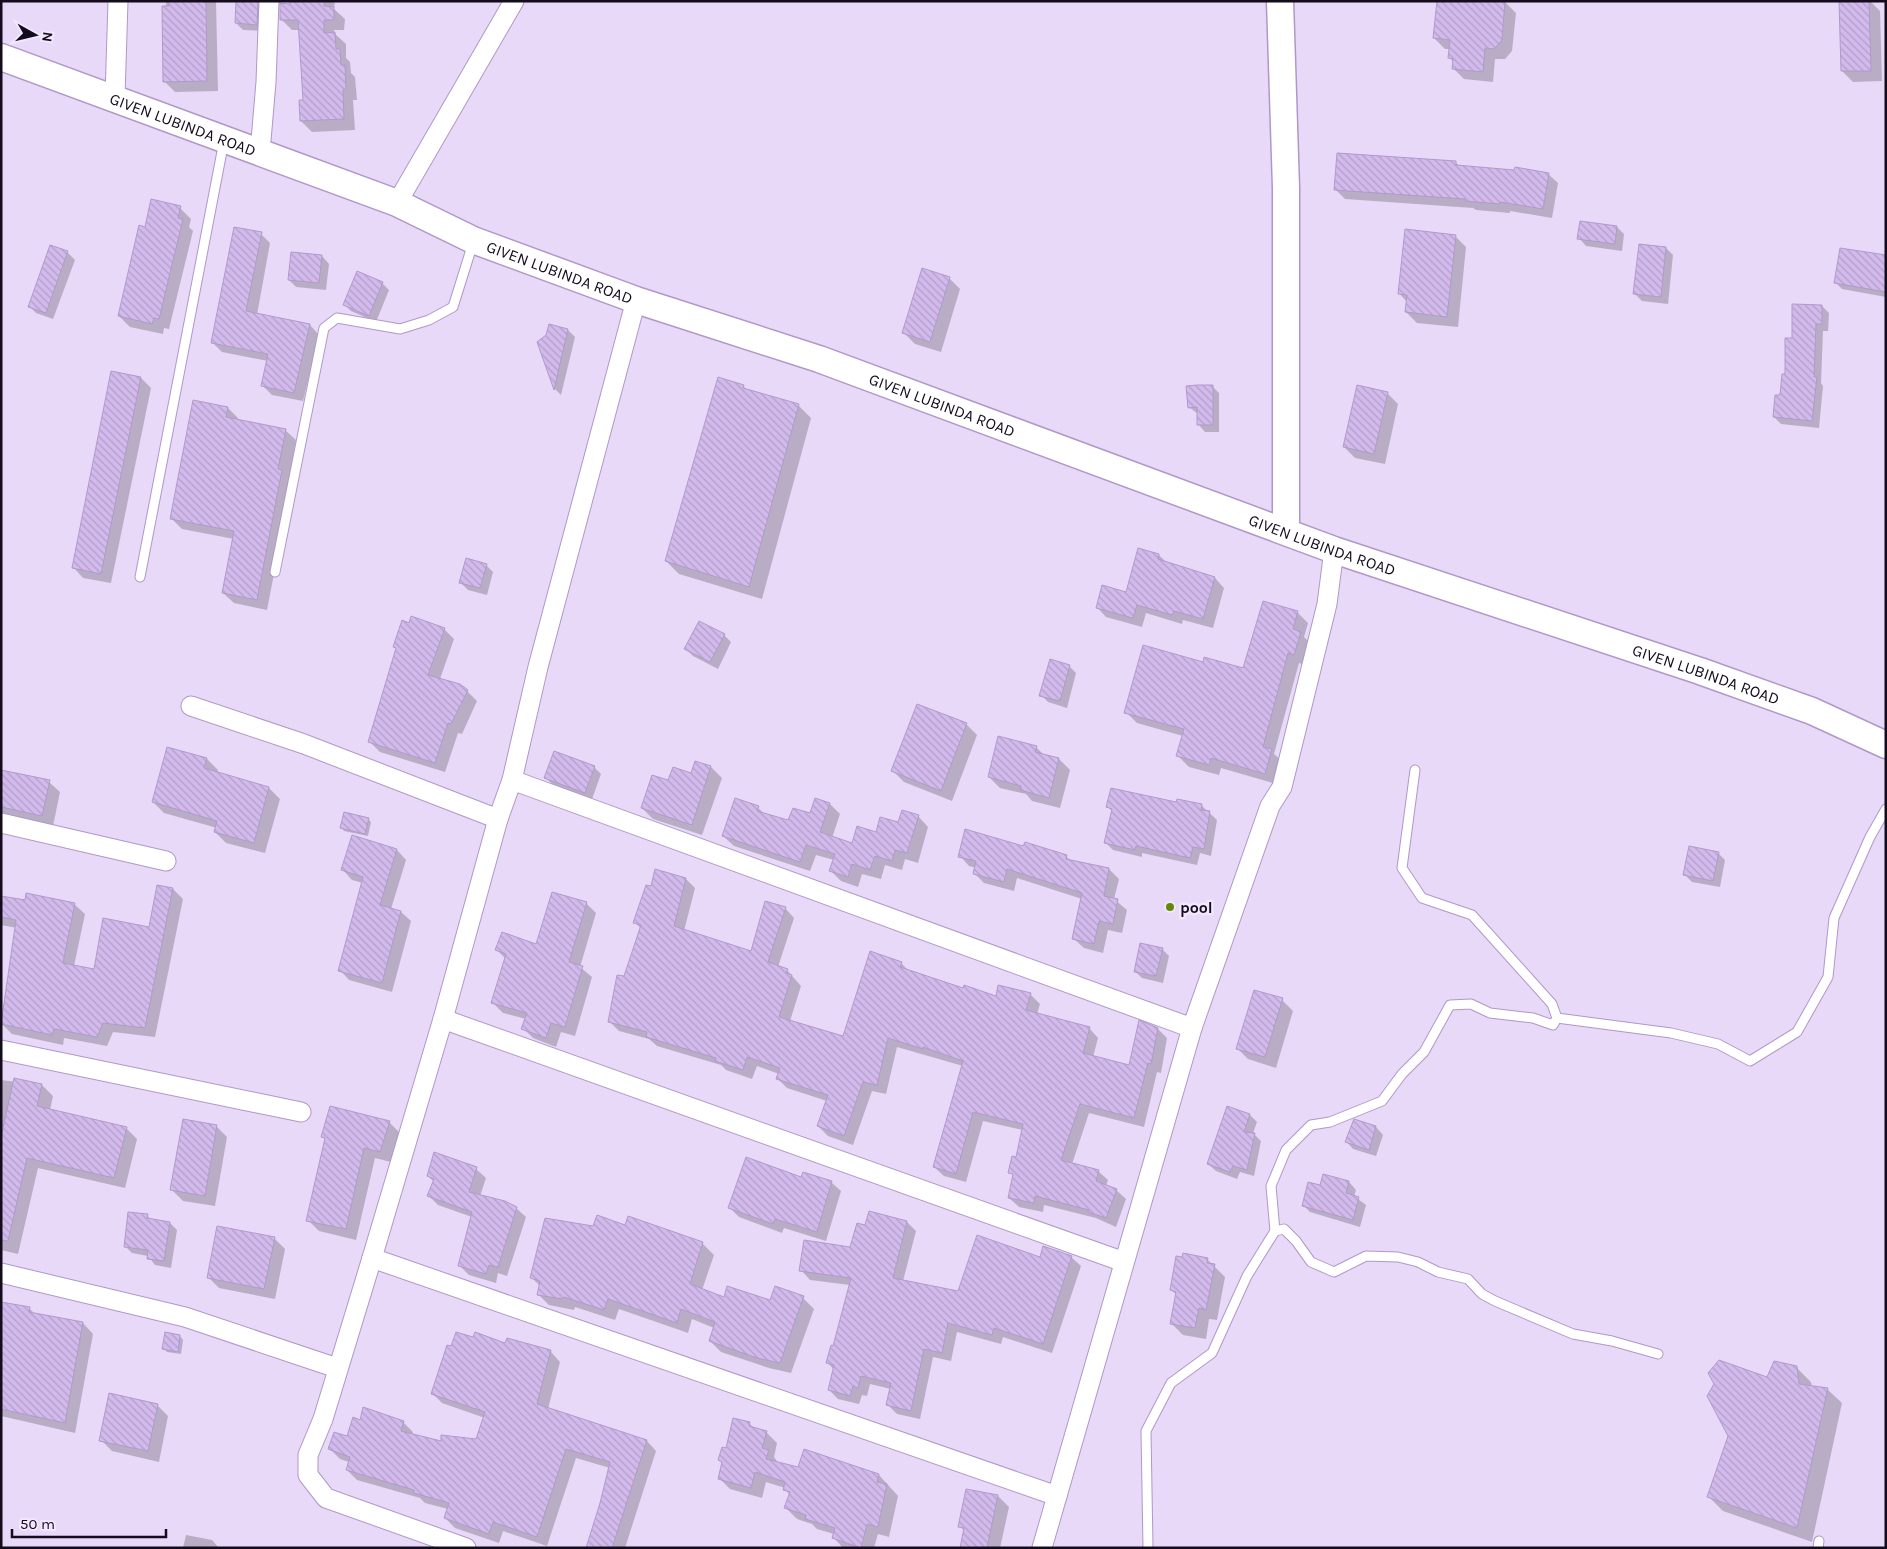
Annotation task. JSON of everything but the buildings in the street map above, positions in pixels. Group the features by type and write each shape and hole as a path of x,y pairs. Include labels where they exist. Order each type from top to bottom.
{"street":[{"path":"115,97 118,1"},
{"path":"260,152 266,82 269,1"},
{"path":"397,203 514,1"},
{"path":"1280,1 1286,188 1286,531"},
{"name":"GIVEN LUBINDA ROAD","path":"1,57 115,97 397,203 473,240 636,300 819,359 1334,550 1700,671 1812,711 1886,745"},
{"path":"466,1548 326,1498 308,1475 308,1455 323,1419 372,1258 498,819 512,780 541,657 636,300"},
{"path":"1042,1548 1192,1028 1270,806 1282,787 1327,604 1334,550"},
{"path":"191,706 304,744 498,819"},
{"path":"512,780 1192,1028"},
{"path":"1,823 166,861"},
{"path":"442,1019 1124,1262"},
{"path":"1,1050 301,1112"},
{"path":"372,1258 1056,1496"},
{"path":"1,1273 184,1318 337,1368"}],"lane":[{"path":"140,576 225,138"},
{"path":"275,572 324,328 337,318 400,329 429,320 453,307 473,240"},
{"path":"1148,1548 1146,1431 1171,1383 1212,1353 1247,1276 1275,1231 1271,1186 1286,1150 1311,1125 1330,1122 1382,1100 1402,1074 1424,1052 1450,1005 1471,1004 1490,1013 1533,1018 1553,1025 1557,1018 1552,1004 1472,916 1422,898 1402,868 1415,770"},
{"path":"1557,1018 1671,1033 1718,1044 1750,1061 1798,1032 1828,977 1834,918 1870,837 1886,809"},
{"path":"1275,1231 1284,1229 1296,1241 1310,1262 1334,1272 1366,1256 1398,1257 1418,1262 1438,1272 1468,1279 1482,1294 1495,1301 1573,1334 1612,1341 1658,1354"}],"place":[{"name":"pool","path":"1170,907"}]}
